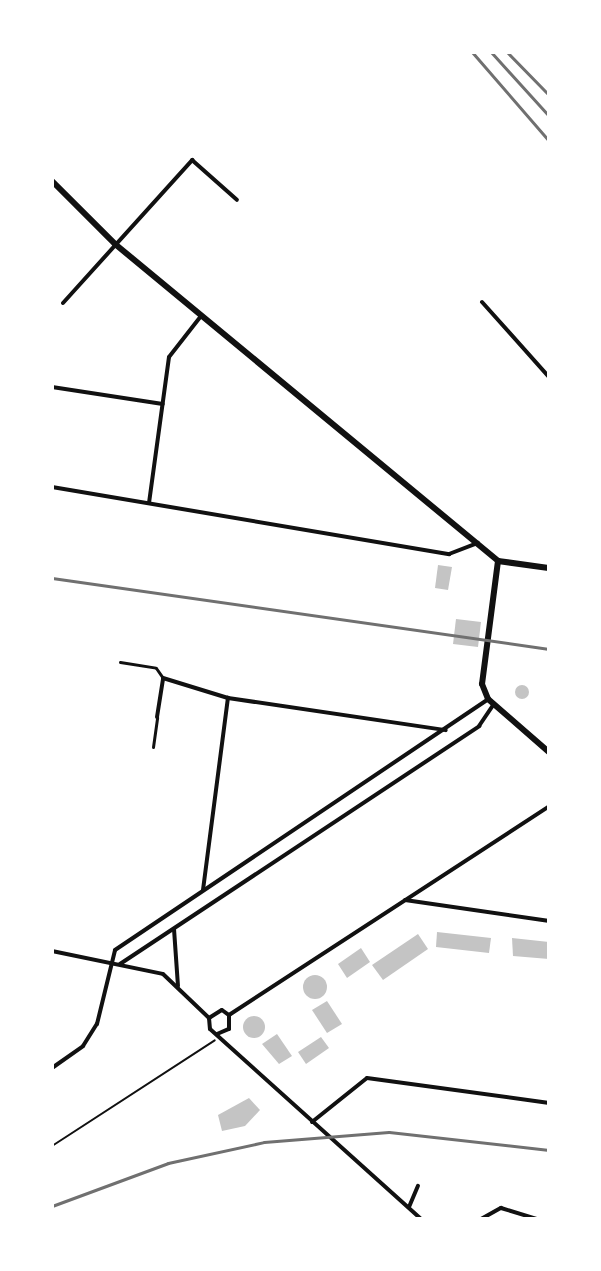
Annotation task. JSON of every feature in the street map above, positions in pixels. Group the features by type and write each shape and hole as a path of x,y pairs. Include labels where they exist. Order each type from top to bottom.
{"street":[{"path":"63,303 192,160 237,200"},
{"path":"52,181 115,244 498,561 549,568"},
{"path":"482,302 549,377"},
{"path":"149,503 169,357 201,316"},
{"path":"52,387 163,404"},
{"path":"52,487 449,554 478,543"},
{"path":"498,561 483,671 491,701 549,752"},
{"path":"120,662 156,668 163,678 228,698 448,730"},
{"path":"153,747 163,678"},
{"path":"203,892 228,698"},
{"path":"52,1068 97,1024 115,950 491,701"},
{"path":"118,965 479,726 491,701"},
{"path":"209,1018 229,1015 549,806"},
{"path":"190,900 198,912"},
{"path":"404,900 549,921"},
{"path":"174,929 173,975 179,988"},
{"path":"52,951 163,974 209,1018 218,1035 421,1219"},
{"path":"218,1035 229,1029 229,1015"},
{"path":"312,1122 367,1078 549,1103"},
{"path":"409,1207 418,1186"},
{"path":"481,1219 501,1208 537,1219"}],"path":[{"path":"52,1146 218,1035"}],"building":[{"path":"438,565 452,567 448,590 435,588"},
{"path":"456,619 481,622 478,647 453,644"},
{"path":"522,685 529,692 522,699 515,692"},
{"path":"437,932 491,938 489,953 436,947"},
{"path":"418,934 428,949 383,980 372,965"},
{"path":"512,938 549,942 549,959 513,956"},
{"path":"361,948 370,962 347,978 338,964"},
{"path":"315,975 323,979 327,987 323,995 315,999 307,995 303,987 307,979"},
{"path":"327,1001 342,1024 327,1033 312,1010"},
{"path":"250,1016 258,1016 265,1027 258,1038 250,1038 243,1031 243,1023"},
{"path":"277,1034 292,1056 279,1064 262,1044"},
{"path":"321,1037 329,1048 306,1064 298,1052"},
{"path":"249,1098 260,1110 245,1126 222,1131 218,1115"}],"railway":[{"path":"472,52 549,141"},
{"path":"491,52 549,116"},
{"path":"507,52 549,95"},
{"path":"52,578 549,649"},
{"path":"52,1206 168,1163 264,1142 389,1132 549,1150"}]}
